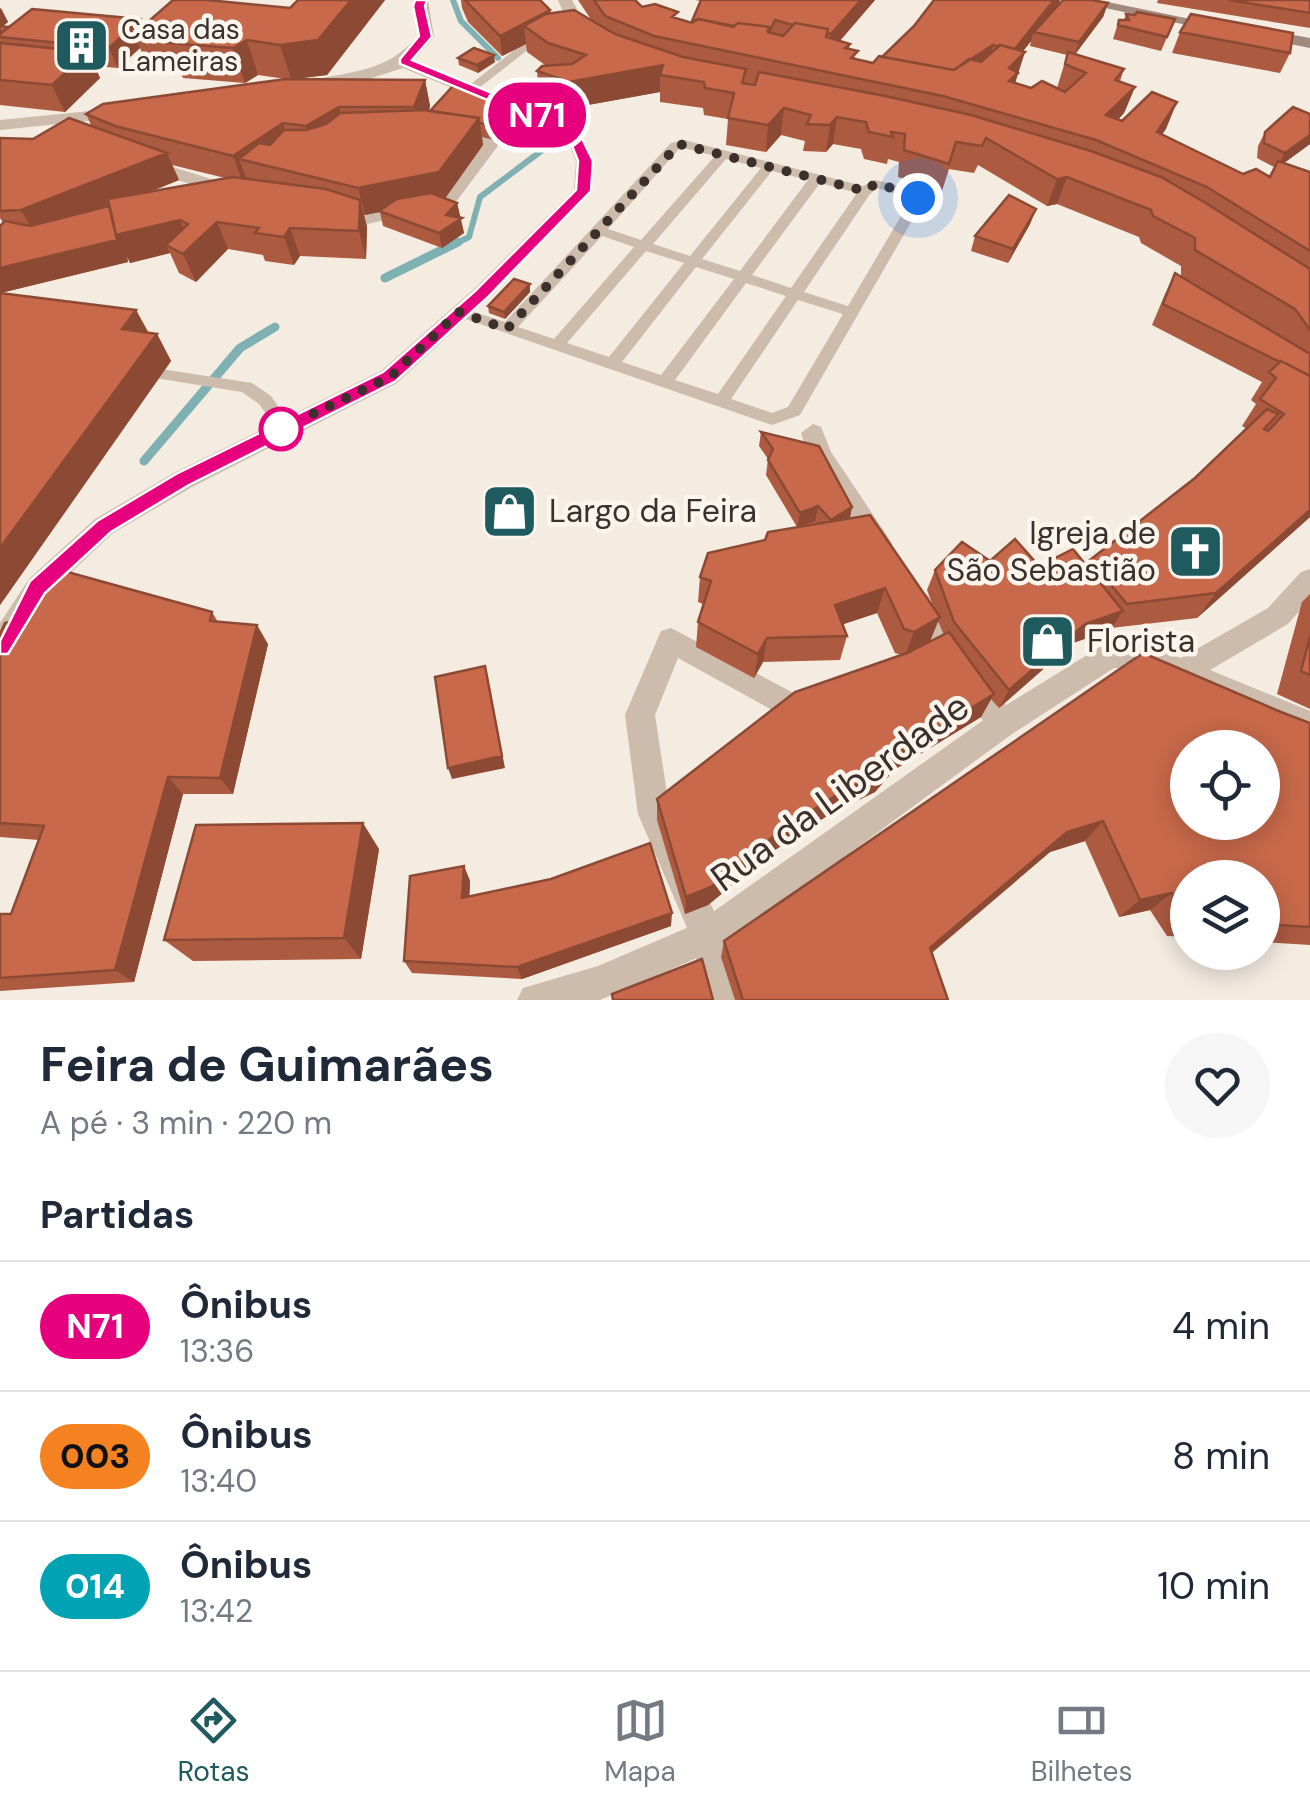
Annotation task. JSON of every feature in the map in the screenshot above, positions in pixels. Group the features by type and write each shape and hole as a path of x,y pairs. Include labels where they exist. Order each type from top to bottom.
{"main road":[{"path":"1073,0 1310,44"}],"street":[{"path":"348,99 304,93 404,62 426,37 421,0"},
{"path":"565,0 568,31 600,43"},
{"path":"0,648 38,587 104,526 182,480 390,377 583,191 586,161 572,131 477,86 404,62"},
{"path":"445,98 477,86"},
{"path":"0,125 134,118 85,138 0,146"},
{"path":"312,207 367,218 446,202 490,143 425,131"},
{"path":"135,160 220,189 257,196"},
{"path":"813,433 820,454 898,573 937,649 1002,724"},
{"path":"1185,670 1278,616 1310,580"},
{"path":"724,1000 708,936 654,814 640,715 671,640 791,706"},
{"name":"Rua da Liberdade","path":"535,1000 600,983 708,936 1002,724 1110,656 1145,656 1310,725"},
{"path":"761,730 791,706 827,696"},
{"path":"654,814 684,790"}],"lane":[{"path":"477,86 520,51 568,31"},
{"path":"507,329 675,146 684,144 865,191"},
{"path":"556,346 722,154"},
{"path":"610,364 768,167"},
{"path":"664,383 816,179"},
{"path":"459,312 720,402 772,418 794,411 918,198 875,184 865,191 720,402"},
{"path":"599,231 851,312"},
{"path":"161,374 246,386 264,400 285,428"}],"building":[{"path":"173,0 290,8 298,0 351,0 318,40 280,45 247,40 233,48 169,43 173,38 134,34"},
{"path":"465,0 540,0 550,10 500,36"},
{"path":"594,0 635,0 642,7 655,4 678,12 672,17 692,23 699,19 733,27 738,23 769,27 768,32 783,36 795,23 828,29 826,37 850,44 845,48 858,51 851,58 873,63 879,56 954,70 969,59 981,62 1000,45 1025,52 1009,68 1018,73 1009,81 1031,88 1042,81 1065,92 1086,73 1065,64 1068,52 1124,69 1115,80 1135,87 1106,115 1122,121 1152,92 1177,102 1157,132 1243,174 1256,169 1270,177 1278,161 1310,172 1310,251 1207,187 1096,140 943,96 654,36 605,16"},
{"path":"701,0 861,0 831,34 828,29 775,20 770,30 738,23 734,26 692,21"},
{"path":"934,0 1054,0 1015,49 993,45 954,70 882,57"},
{"path":"1063,0 1108,3 1079,42 1034,32"},
{"path":"1229,0 1310,0 1310,13"},
{"path":"32,9 140,19 109,48 0,37"},
{"path":"574,10 615,34 683,57 746,69 742,83 755,85 759,72 971,115 1091,151 1161,177 1310,269 1310,330 1295,309 1195,250 1195,238 1153,216 1151,210 1067,177 1057,179 986,138 982,146 956,142 949,164 904,150 905,134 891,132 893,137 869,132 866,122 837,117 830,125 807,124 811,115 784,108 768,125 728,118 734,93 705,88 704,82 660,75 663,65 569,82 537,71 542,66 572,64 586,55 548,43 524,26 546,14"},
{"path":"1137,12 1175,19 1167,37 1118,25 1119,20 1129,20 1126,14"},
{"path":"1191,14 1293,33 1290,53 1180,32"},
{"path":"0,43 88,52 52,85 0,80"},
{"path":"474,48 494,55 477,65 458,58"},
{"path":"286,79 425,80 414,107 339,107 306,126 283,123 233,156 115,126 86,114 103,104"},
{"path":"453,86 508,102 492,125 479,123 479,118 430,111"},
{"path":"1293,107 1310,114 1310,135 1285,153 1264,143 1265,132"},
{"path":"425,110 479,118 439,172 358,188 239,159 259,143 270,145 284,130 306,130 326,124 340,113"},
{"path":"69,118 167,153 21,210 0,211 0,138 33,139"},
{"path":"233,177 326,189 360,200 359,231 290,228 284,237 255,233 259,228 217,222 183,254 166,245 188,224 180,220 116,235 108,199"},
{"path":"431,193 457,203 446,215 462,218 439,233 379,211 397,199"},
{"path":"1009,195 1036,209 1013,249 975,236"},
{"path":"109,206 117,240 0,268 0,226 5,221 30,226"},
{"path":"1175,273 1310,354 1310,376 1163,304"},
{"path":"514,279 530,284 504,312 488,306"},
{"path":"0,293 136,310 122,329 157,334 0,548"},
{"name":"Igreja de São Sebastião","path":"1281,361 1310,376 1310,510 1216,593 1127,604 1090,560 1195,478 1267,409 1278,414 1264,429 1268,431 1284,414 1260,399 1276,378 1269,372"},
{"path":"761,432 819,446 852,507 831,520 818,506 800,513 768,460 773,449"},
{"path":"870,515 940,617 914,632 904,629 885,588 835,605 847,636 767,638 758,654 698,622 711,581 700,577 708,553 765,540 768,532"},
{"path":"1015,539 1039,566 1073,549 1123,611 1085,624 1009,690 954,622 935,570 962,542 990,561"},
{"path":"53,568 212,612 210,621 257,625 220,778 168,777 115,970 0,978 0,914 11,914 44,826 0,823 0,634 5,623 25,618"},
{"path":"949,632 994,694 904,749 884,771 838,794 780,831 711,887 686,897 657,799 795,692 907,653"},
{"path":"1310,636 1310,675 1301,671"},
{"path":"1143,653 1310,723 1310,927 1280,925 1280,860 1170,860 1170,893 1140,900 1103,821 1067,832 930,948 948,1000 743,1000 724,941"},
{"path":"485,666 502,756 448,768 435,677"},
{"path":"363,823 344,938 164,940 196,825"},
{"path":"650,843 672,913 517,967 404,961 410,876 464,866 462,898 551,879"},
{"path":"702,959 713,1000 613,1000 612,994"}],"waterway":[{"path":"453,0 461,21 498,58"},
{"path":"453,245 469,237 480,197 545,148"},
{"path":"385,278 458,242"},
{"path":"144,461 240,348 275,327"}],"bus line":[{"name":"N71","path":"0,648 38,587 104,526 182,480 390,377 481,294 583,191 586,161 572,131 404,62 426,37 421,0"}],"place":[{"name":"Casa das Lameiras","path":"82,45"},
{"name":"Largo da Feira","path":"510,511"},
{"name":"Igreja de São Sebastião","path":"1195,551"},
{"name":"Florista","path":"1048,641"}],"route":[{"path":"281,429 390,377 459,312 507,329 679,144 865,191 875,184 918,198"}]}
